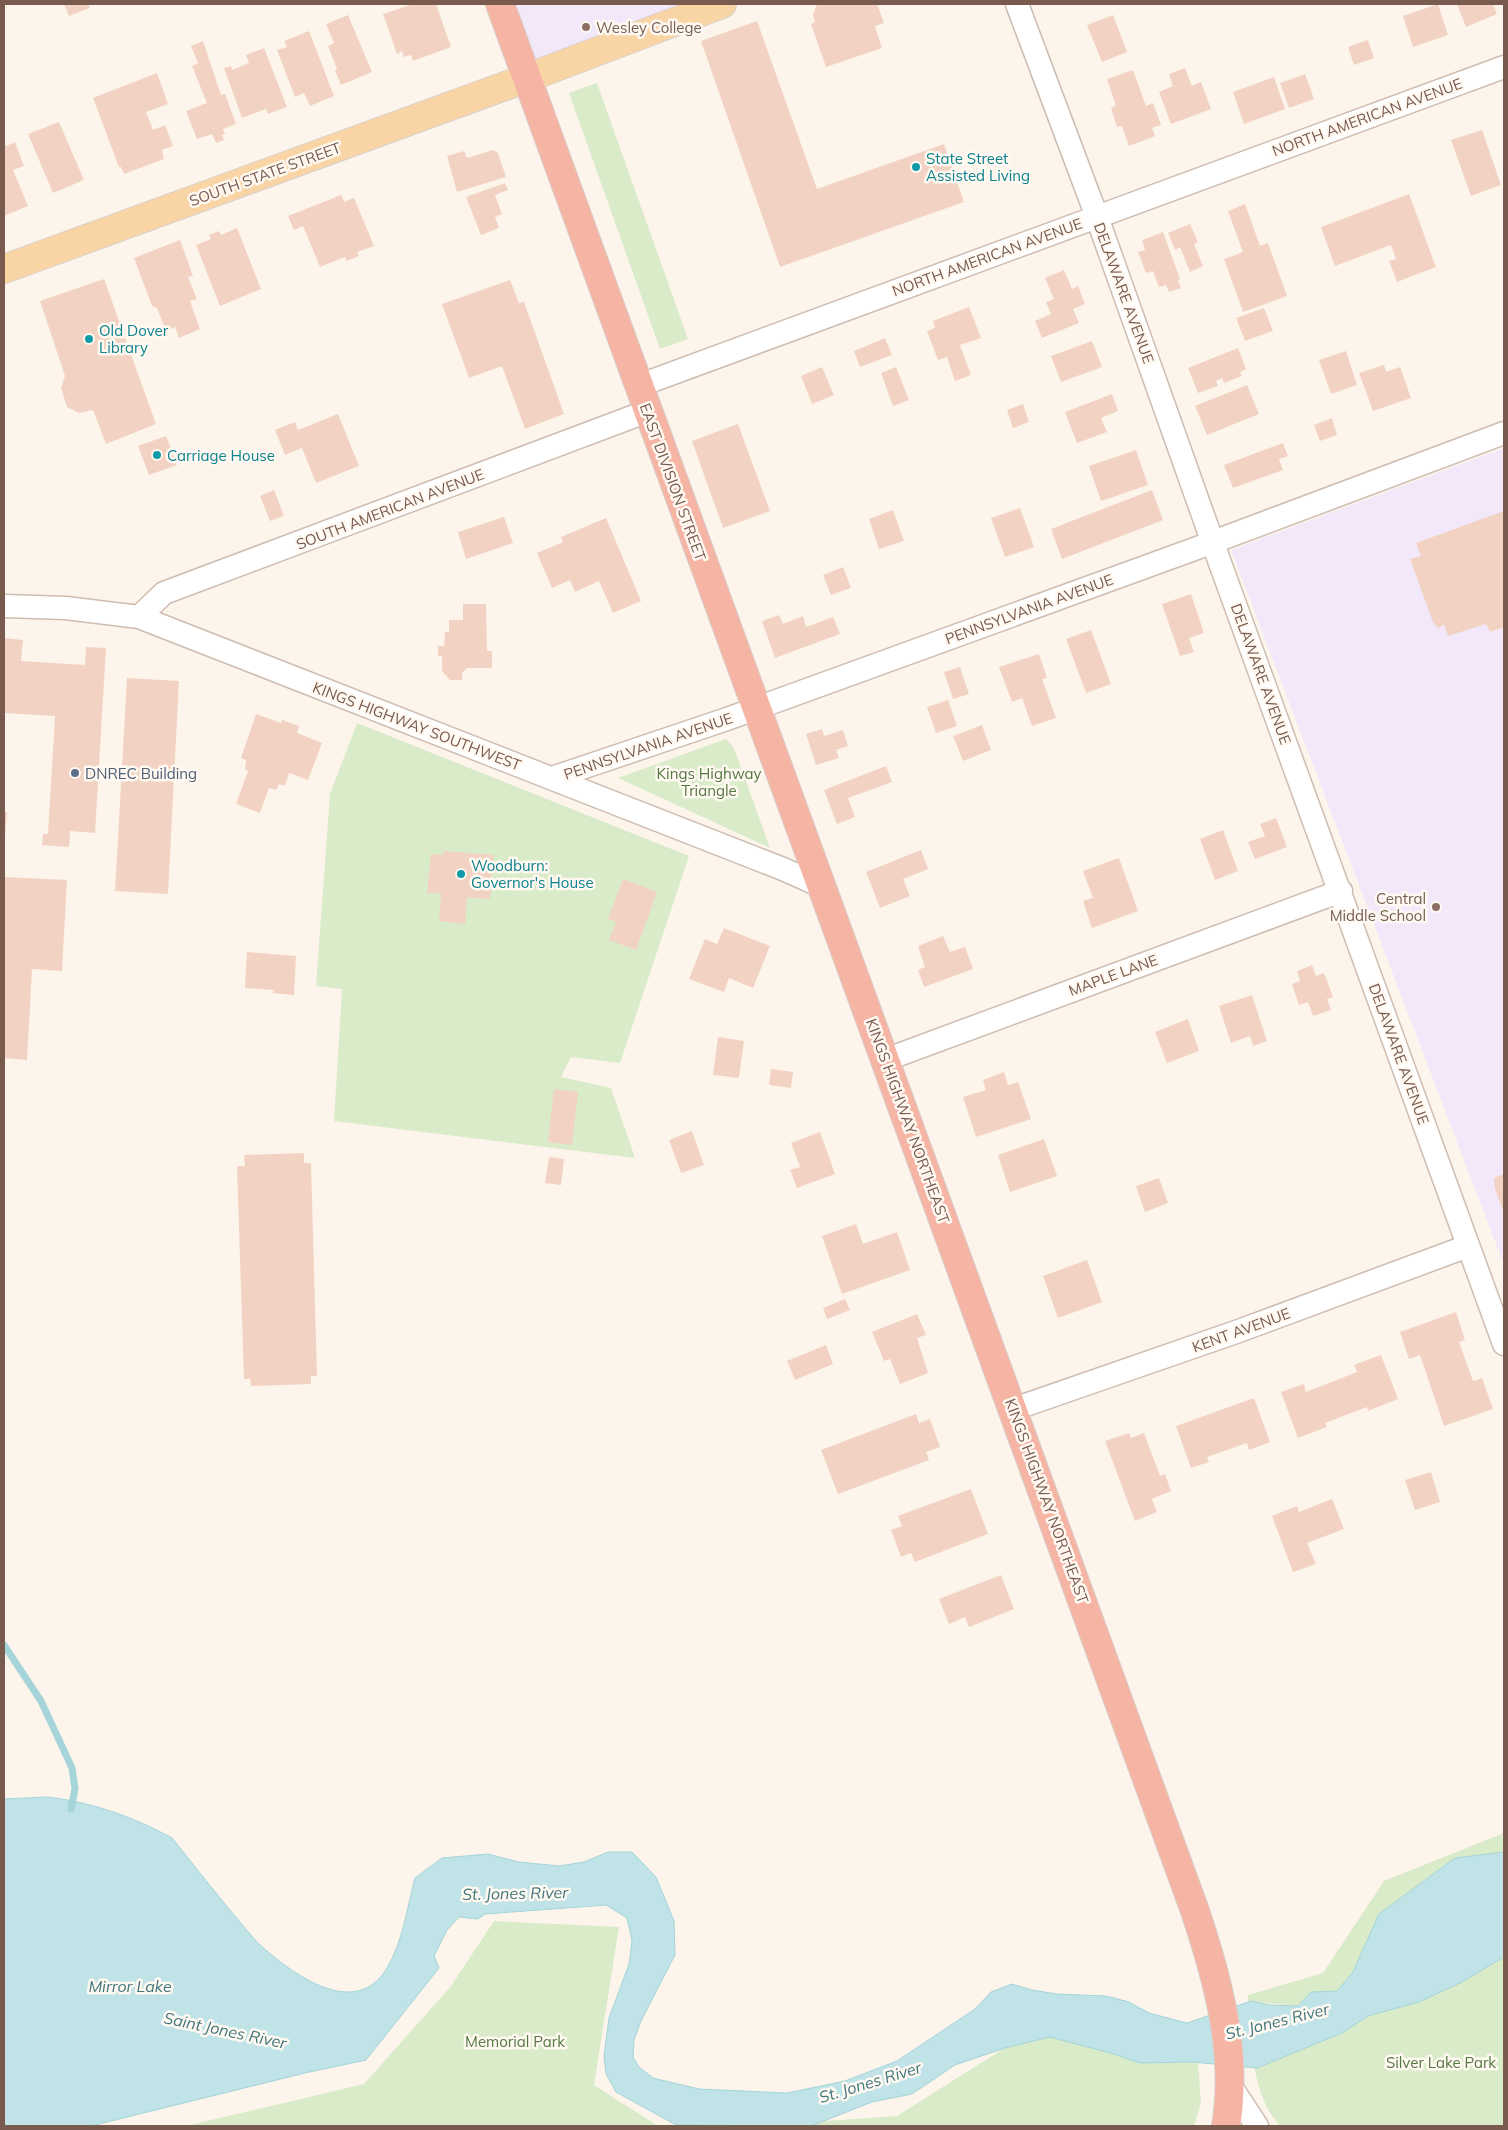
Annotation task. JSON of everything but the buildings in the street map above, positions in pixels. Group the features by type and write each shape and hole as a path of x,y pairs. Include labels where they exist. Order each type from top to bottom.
{"highway":[{"name":"EAST DIVISION STREET","path":"500,4 821,886"},
{"name":"KINGS HIGHWAY NORTHEAST","path":"821,886 1014,1409 1192,1902 1216,1982 1227,2042 1230,2085 1226,2126"}],"main road":[{"name":"SOUTH STATE STREET","path":"4,269 527,78 722,4"}],"street":[{"name":"DELAWARE AVENUE","path":"1017,4 1097,217 1504,1344"},
{"name":"NORTH AMERICAN AVENUE","path":"643,398 1097,217 1504,67"},
{"name":"SOUTH AMERICAN AVENUE","path":"139,617 164,593 643,398"},
{"name":"PENNSYLVANIA AVENUE","path":"552,778 755,709 1504,433"},
{"name":"KINGS HIGHWAY SOUTHWEST","path":"4,606 66,608 139,617 552,778 821,886"},
{"name":"MAPLE LANE","path":"885,1060 1340,891"},
{"name":"KENT AVENUE","path":"1014,1409 1236,1332 1468,1246"},
{"path":"1230,2085 1257,2126"}],"shaded area":[{"name":"Wesley College","path":"500,4 726,4 527,78"},
{"name":"Central Middle School","path":"1504,448 1504,1265 1231,550"}],"green space":[{"path":"597,83 688,339 660,349 569,93"},
{"path":"357,723 689,856 620,1063 571,1057 561,1077 611,1088 635,1158 334,1121 342,989 316,986 330,794"},
{"name":"Kings Highway Triangle","path":"726,739 734,748 770,848 618,778"},
{"name":"Silver Lake Park","path":"1504,1833 1504,1852 1455,1858 1379,1914 1353,1972 1337,1991 1311,1992 1298,2006 1251,2002 1257,2068 1342,2033 1368,2016 1419,2002 1462,1982 1504,1957 1504,2126 1280,2126 1262,2097 1257,2081 1248,1995 1323,1973 1384,1881"},
{"name":"Memorial Park","path":"494,1921 619,1927 594,2085 658,2126 186,2126 364,2084 451,1986"},
{"path":"1061,2035 1140,2063 1198,2062 1201,2103 1194,2126 756,2126 897,2116 1011,2044"}],"water":[{"path":"47,1797 112,1811 143,1823 172,1838 259,1944 305,1978 323,1987 341,1992 358,1991 374,1984 387,1968 401,1936 415,1878 442,1858 488,1854 519,1862 559,1866 584,1862 608,1852 632,1852 656,1877 674,1921 675,1955 641,2021 634,2040 633,2057 639,2067 653,2078 699,2089 787,2093 845,2081 897,2061 975,2009 991,1992 1012,1984 1032,1990 1057,1994 1106,1996 1129,2002 1149,2013 1187,2023 1251,2001 1269,2005 1298,2006 1311,1992 1337,1991 1353,1972 1379,1914 1455,1858 1504,1852 1504,1957 1462,1982 1419,2002 1368,2016 1342,2033 1257,2068 1192,2062 1140,2063 1050,2037 1005,2048 955,2065 912,2094 872,2102 811,2126 676,2125 616,2092 606,2074 604,2056 609,2018 629,1964 632,1941 627,1918 606,1905 485,1914 478,1919 459,1917 447,1930 434,1956 439,1968 366,2060 305,2073 91,2126 4,2126 4,1799"}],"waterway":[{"path":"4,1645 41,1701 72,1768 75,1789 71,1809"}],"place":[{"name":"Wesley College","path":"586,27"},
{"name":"State Street Assisted Living","path":"916,167"},
{"name":"Old Dover Library","path":"89,339"},
{"name":"Carriage House","path":"157,455"},
{"name":"DNREC Building","path":"75,773"},
{"name":"Woodburn: Governor's House","path":"461,874"},
{"name":"Central Middle School","path":"1436,907"}],"water label":[{"name":"St. Jones River","path":"515,1893"},
{"name":"Mirror Lake","path":"130,1986"},
{"name":"St. Jones River","path":"1277,2021"},
{"name":"Saint Jones River","path":"225,2030"},
{"name":"St. Jones River","path":"870,2082"}]}
